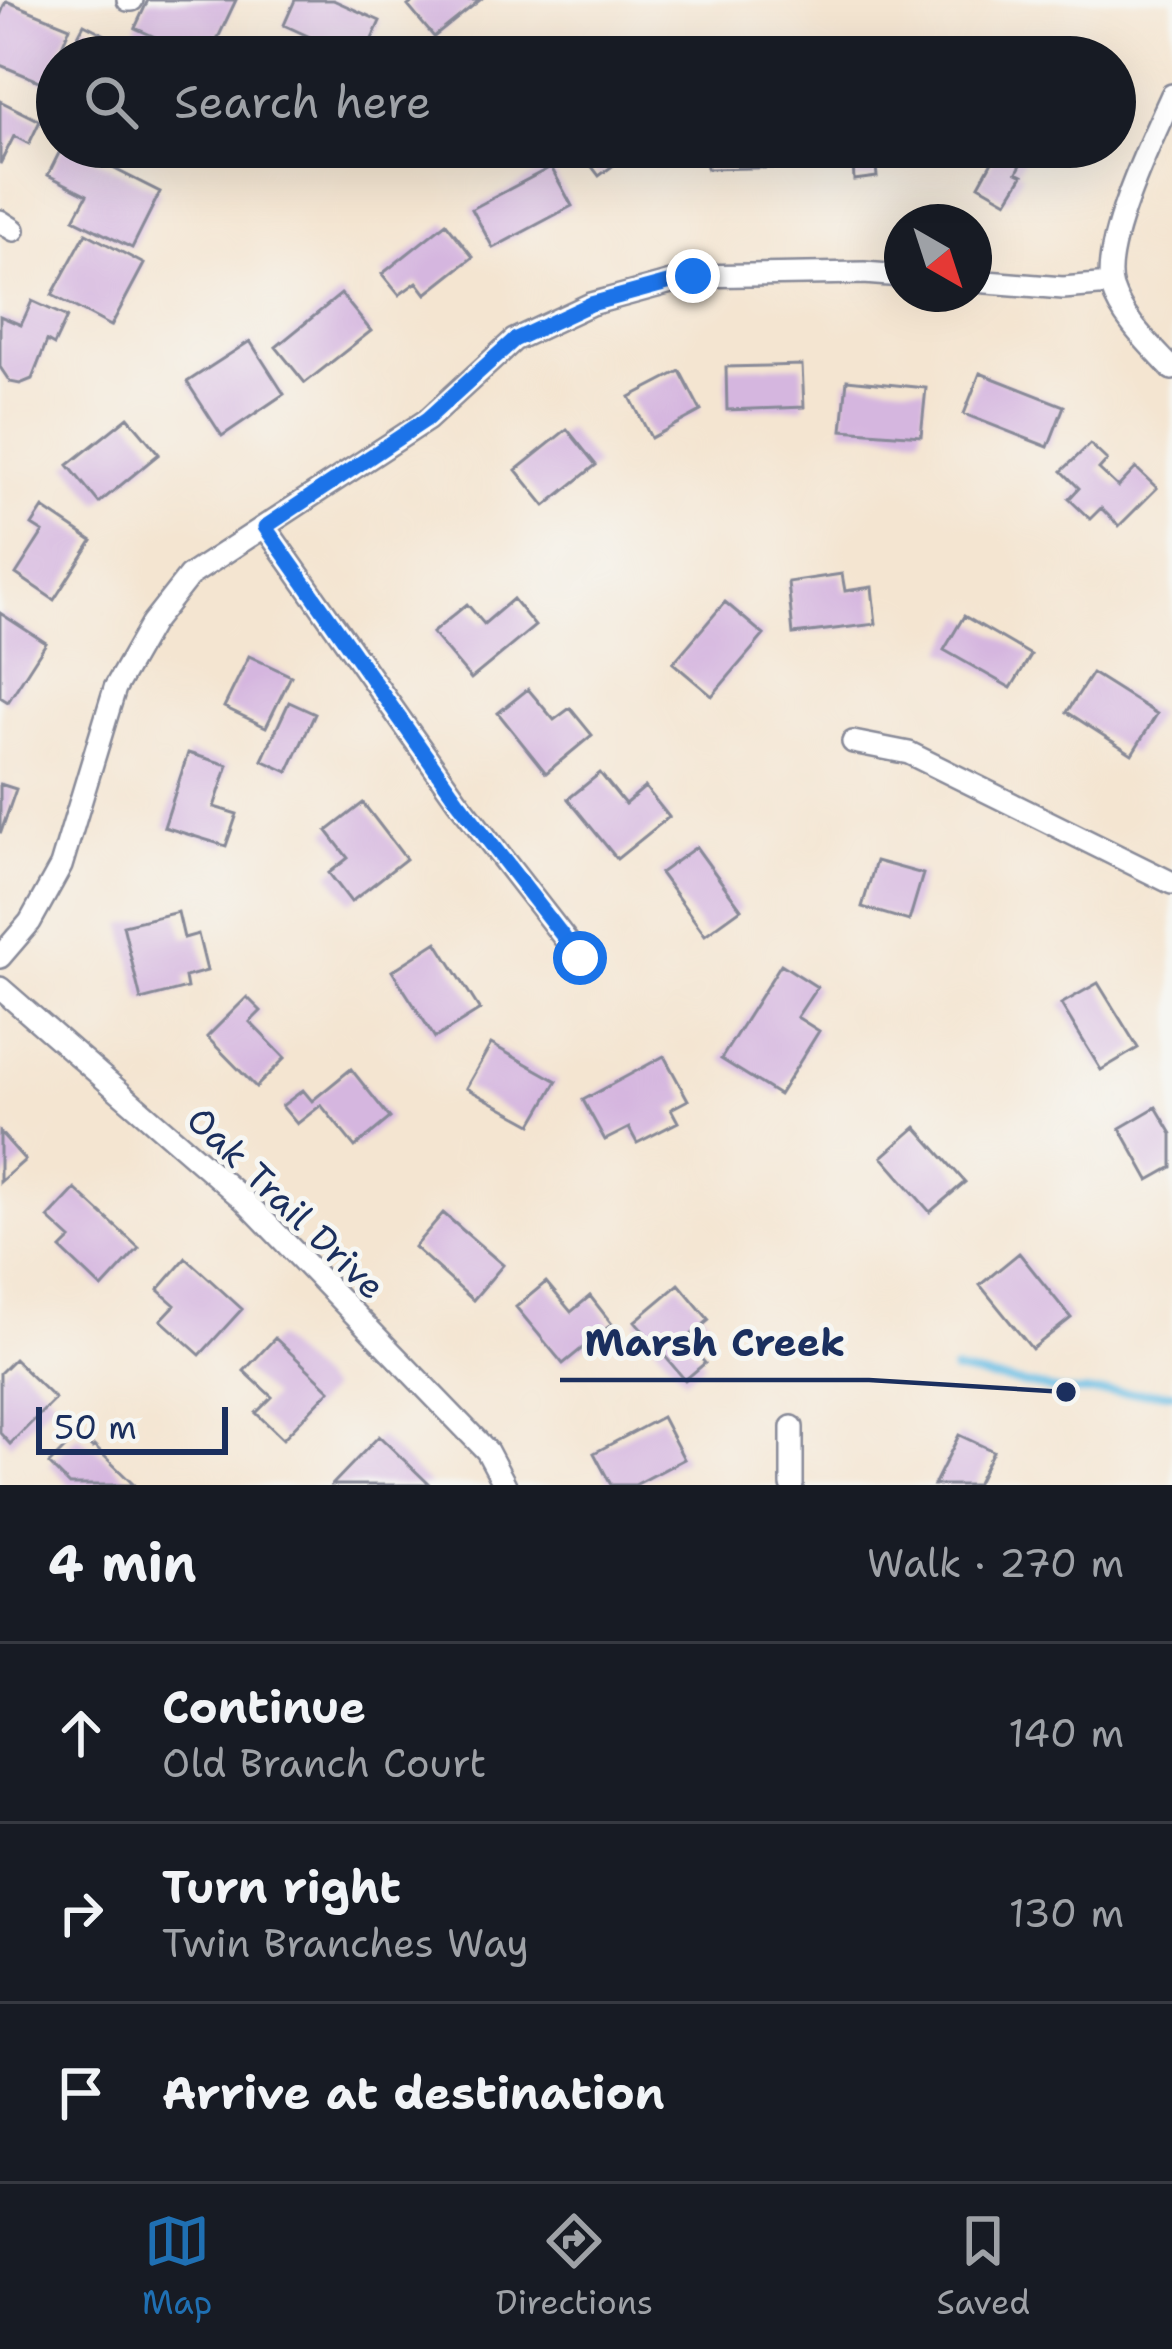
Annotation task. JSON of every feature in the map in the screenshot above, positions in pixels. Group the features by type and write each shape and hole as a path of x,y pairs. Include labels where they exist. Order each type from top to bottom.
{"street":[{"path":"1172,95 1142,159 1117,234 1110,284 1133,326 1172,369"},
{"path":"0,957 30,922 61,866 115,688 152,623 189,576 427,419 514,340 591,304 693,276 884,274"},
{"path":"992,282 1063,288 1110,284"},
{"path":"265,527 457,800 580,958"},
{"path":"854,742 909,753 1172,883"},
{"name":"Oak Trail Drive","path":"0,988 244,1200 487,1451 506,1485"},
{"path":"792,1427 792,1485"}],"building":[{"path":"148,0 236,0 219,36 153,36 135,28"},
{"path":"295,0 333,0 380,21 373,36 308,36 284,25"},
{"path":"415,0 480,0 435,36 408,6"},
{"path":"6,1 70,27 66,36 36,36 36,80 0,65 0,16"},
{"path":"84,24 108,36 78,36"},
{"path":"0,101 36,119 36,129 29,144 14,136 0,164"},
{"path":"52,168 113,168 160,192 132,248 74,219 87,195 48,175"},
{"path":"549,168 572,206 493,248 472,209"},
{"path":"853,168 876,168 877,177 854,180"},
{"path":"988,168 1019,168 1017,172 1023,175 1007,201 979,185"},
{"path":"446,223 473,257 426,294 417,282 399,295 382,274"},
{"path":"86,233 144,264 111,326 52,295"},
{"path":"341,294 371,331 305,383 276,347"},
{"path":"32,301 67,317 54,345 47,341 32,379 10,382 0,367 0,316 21,325"},
{"path":"250,341 284,394 222,436 187,382"},
{"path":"802,365 804,407 727,410 726,367"},
{"path":"680,371 701,411 651,438 630,397"},
{"path":"980,373 1064,406 1048,447 964,414"},
{"path":"847,380 926,388 921,436 842,430"},
{"path":"128,417 159,454 99,503 68,465"},
{"path":"567,429 596,465 545,506 516,470"},
{"path":"1090,444 1107,460 1099,469 1118,487 1136,468 1157,488 1119,526 1101,508 1090,519 1069,499 1079,488 1062,471"},
{"path":"43,508 92,541 54,600 16,574 43,532 32,525"},
{"path":"842,574 845,591 872,587 876,624 793,634 788,582"},
{"path":"513,599 535,626 471,679 432,633 467,604 484,624"},
{"path":"725,602 764,635 712,696 673,663"},
{"path":"0,613 46,643 8,702 0,697"},
{"path":"964,616 1031,655 1011,688 944,650"},
{"path":"249,656 291,676 266,727 224,707"},
{"path":"1092,673 1157,714 1132,754 1067,712"},
{"path":"528,689 554,720 570,708 592,735 546,773 498,713"},
{"path":"289,702 315,714 288,772 262,760"},
{"path":"188,753 228,765 214,807 237,814 226,846 164,827"},
{"path":"600,773 625,804 645,787 669,817 617,859 568,799"},
{"path":"0,784 16,789 1,832 0,832"},
{"path":"363,803 406,859 351,902 329,873 348,858 327,831"},
{"path":"696,847 741,909 705,935 660,873"},
{"path":"876,861 923,874 909,921 862,907"},
{"path":"178,912 184,938 198,934 207,971 185,977 187,988 141,1000 123,925"},
{"path":"437,942 480,1010 435,1038 392,971"},
{"path":"781,964 817,987 797,1017 819,1031 779,1095 721,1059"},
{"path":"1098,983 1138,1048 1101,1070 1061,1004"},
{"path":"247,997 261,1011 250,1022 285,1058 256,1087 207,1037"},
{"path":"491,1044 557,1081 532,1124 466,1088"},
{"path":"664,1056 688,1100 671,1109 678,1122 637,1143 629,1128 605,1140 583,1100"},
{"path":"351,1069 390,1118 355,1147 321,1105 297,1124 282,1106 303,1090 312,1101"},
{"path":"1156,1107 1172,1134 1172,1167 1149,1180 1120,1128"},
{"path":"916,1127 965,1182 930,1212 882,1157"},
{"path":"0,1132 25,1160 0,1182"},
{"path":"75,1189 139,1248 102,1288 61,1249 71,1239 48,1218"},
{"path":"443,1213 503,1265 473,1300 414,1247"},
{"path":"1019,1253 1071,1318 1032,1349 980,1285"},
{"path":"186,1258 242,1309 200,1355 161,1320 175,1305 158,1290"},
{"path":"546,1282 571,1312 590,1296 612,1324 563,1364 516,1307"},
{"path":"679,1284 709,1320 685,1340 705,1363 685,1380 635,1321"},
{"path":"275,1338 330,1390 283,1439 256,1413 272,1397 244,1371"},
{"path":"14,1359 55,1399 10,1444 0,1433 0,1373"},
{"path":"662,1417 684,1459 635,1485 611,1485 594,1453"},
{"path":"78,1435 134,1485 70,1485 49,1464"},
{"path":"959,1435 993,1451 976,1485 934,1485"},
{"path":"379,1436 430,1485 332,1485"}],"waterway":[{"path":"954,1371 1066,1392 1172,1393"}],"place":[{"name":"Marsh Creek","path":"1066,1392"}],"route":[{"path":"580,958 457,800 265,527 427,419 514,340 591,304 693,276"}]}
